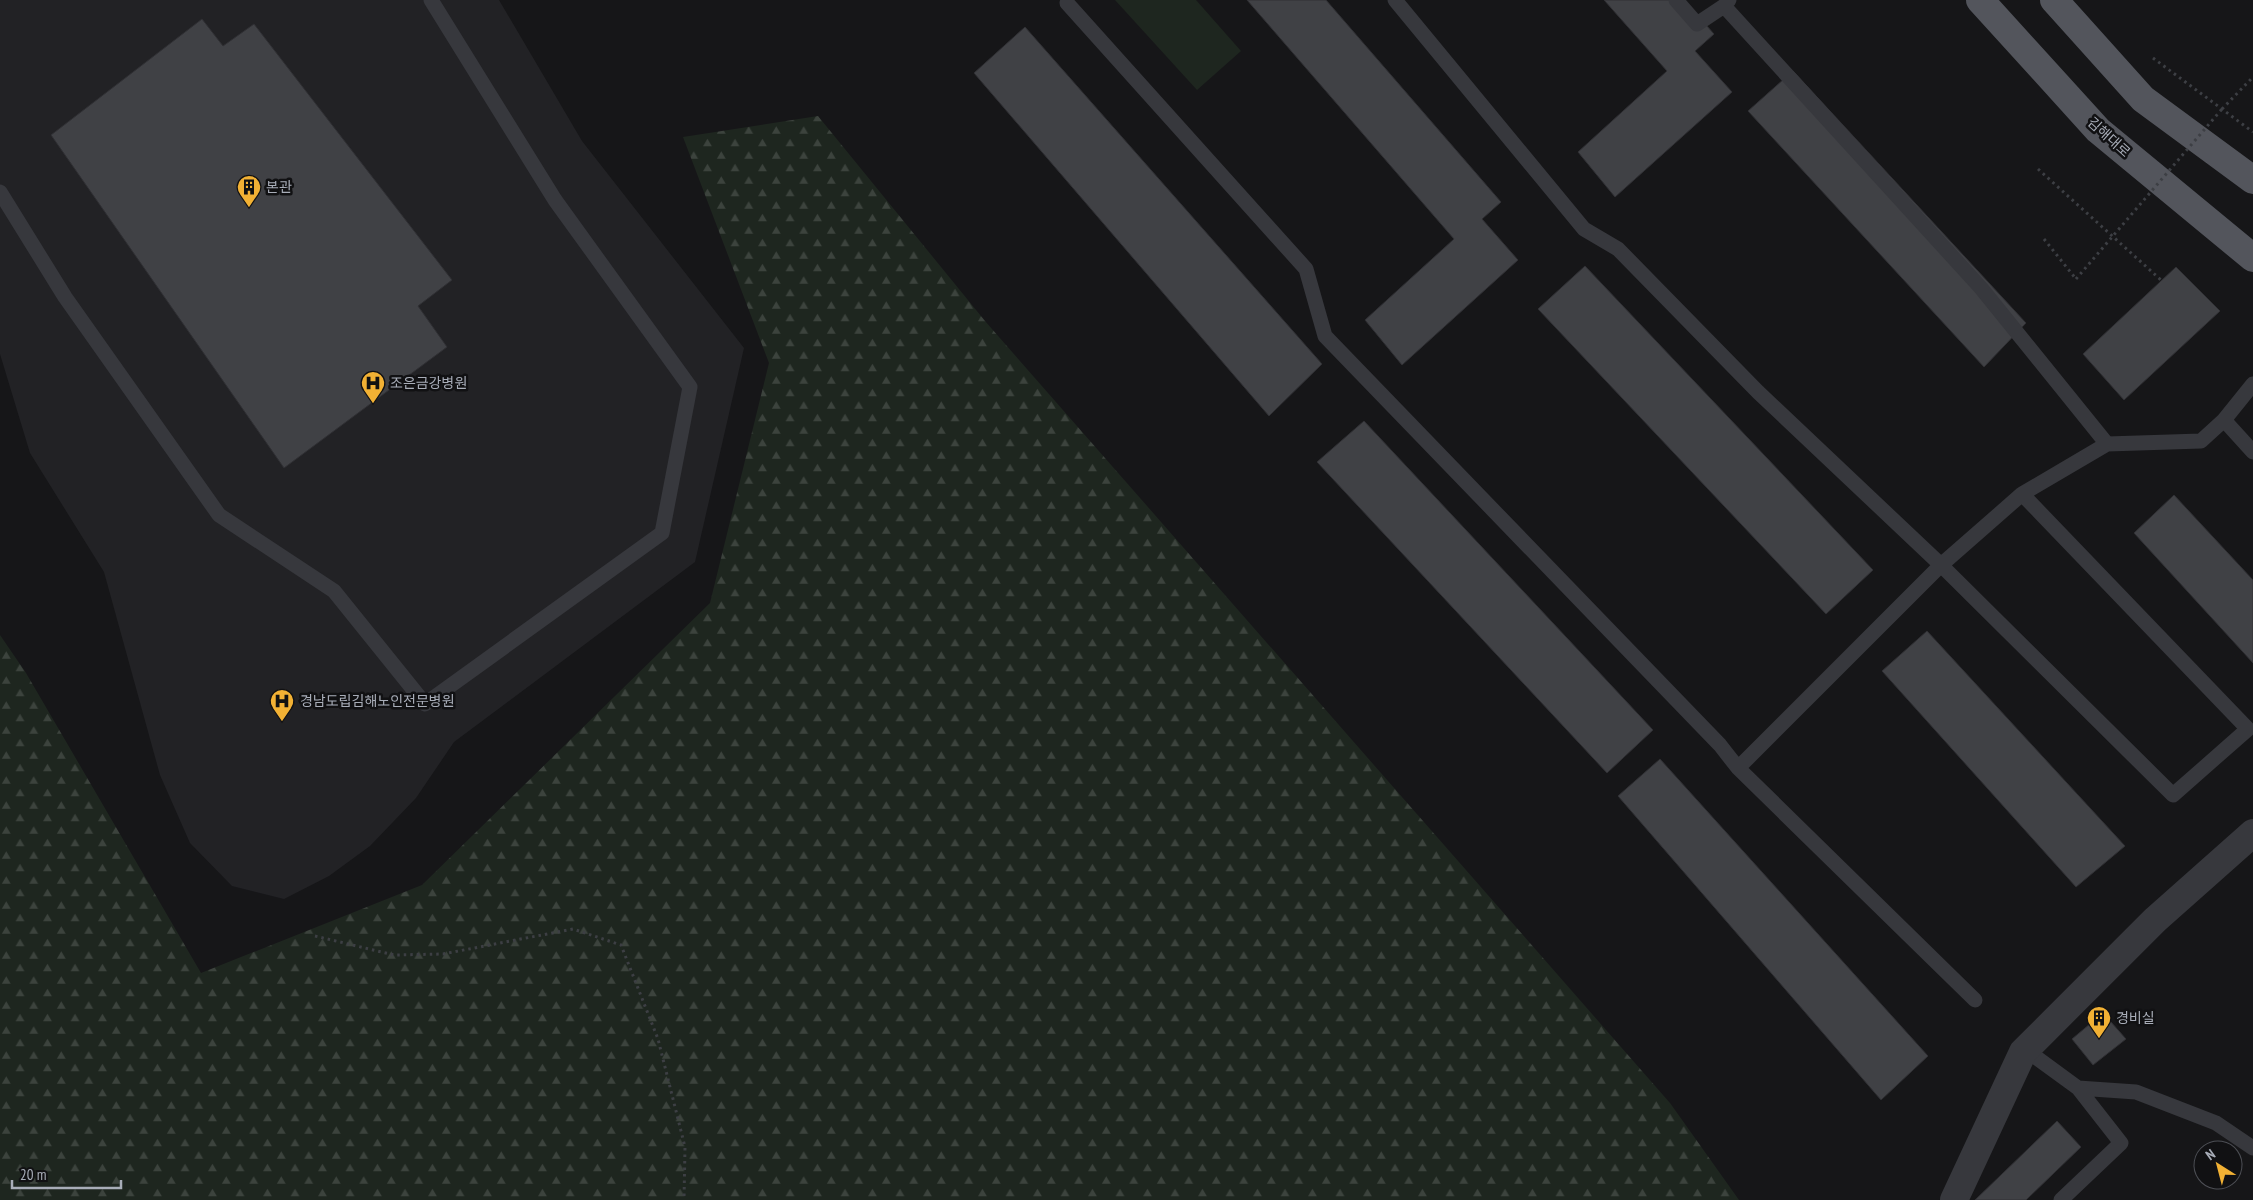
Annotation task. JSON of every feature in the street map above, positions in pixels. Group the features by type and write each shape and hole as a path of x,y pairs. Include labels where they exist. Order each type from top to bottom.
{"main road":[{"name":"김해대로","path":"1980,0 2098,130 2253,258"},
{"path":"2054,0 2143,99 2253,180"}],"street":[{"path":"1954,1200 2026,1050 2155,920 2253,833"}],"lane":[{"path":"0,192 65,297 219,515 334,591 425,704 662,533 690,387 556,200 431,0"},
{"path":"1395,0 1584,230 1618,249 1758,392 1941,565 2173,795 2248,729 2022,494"},
{"path":"1676,0 1697,24 1726,3 1981,288 2107,444"},
{"path":"1067,3 1306,268 1325,336 1720,745 1738,768 1975,1000"},
{"path":"1738,768 1941,565 2022,494 2107,444 2200,441 2224,420 2253,384"},
{"path":"2224,420 2253,452"},
{"path":"2026,1050 2078,1088 2122,1143 2061,1200"},
{"path":"2078,1088 2136,1092 2216,1122 2253,1148"}],"path":[{"path":"2146,53 2253,131"},
{"path":"2044,239 2076,279 2222,109 2253,77"},
{"path":"2038,169 2161,280"},
{"path":"315,936 394,955 443,954 573,929 621,945 658,1038 685,1147 684,1200"}],"shaded area":[{"name":"조은금강병원","path":"0,0 499,0 582,141 744,348 695,562 454,742 416,798 370,846 329,876 284,899 232,886 190,843 160,775 104,572 30,453 0,354"}],"green space":[{"path":"1115,0 1196,0 1241,51 1197,90"},
{"path":"818,116 985,321 1670,1103 1739,1200 0,1200 0,635 26,673 201,973 422,885 710,603 769,363 683,137"}],"building":[{"path":"1247,0 1326,0 1501,202 1482,219 1518,260 1402,365 1365,320 1454,239"},
{"path":"1604,0 1684,0 1714,34 1695,51 1732,92 1615,197 1578,152 1667,71"},
{"name":"본관","path":"202,19 223,46 254,24 452,280 418,306 447,347 284,468 51,135"},
{"path":"1025,27 1322,364 1269,416 974,73"},
{"path":"1793,71 2026,323 1984,367 1748,111"},
{"path":"1585,266 1873,570 1826,614 1538,309"},
{"path":"2176,267 2220,311 2124,400 2083,354"},
{"path":"1364,421 1653,730 1607,773 1317,462"},
{"path":"2174,495 2253,580 2253,663 2134,533"},
{"path":"1927,631 2125,846 2076,887 1882,671"},
{"path":"1660,759 1928,1056 1881,1100 1618,796"},
{"name":"경비실","path":"2103,1013 2126,1039 2093,1065 2072,1039"},
{"path":"2057,1121 2081,1147 2026,1200 1975,1200"}],"place":[{"name":"본관","path":"249,208"},
{"name":"조은금강병원","path":"373,404"},
{"name":"경남도립김해노인전문병원","path":"282,722"},
{"name":"경비실","path":"2099,1039"}]}
